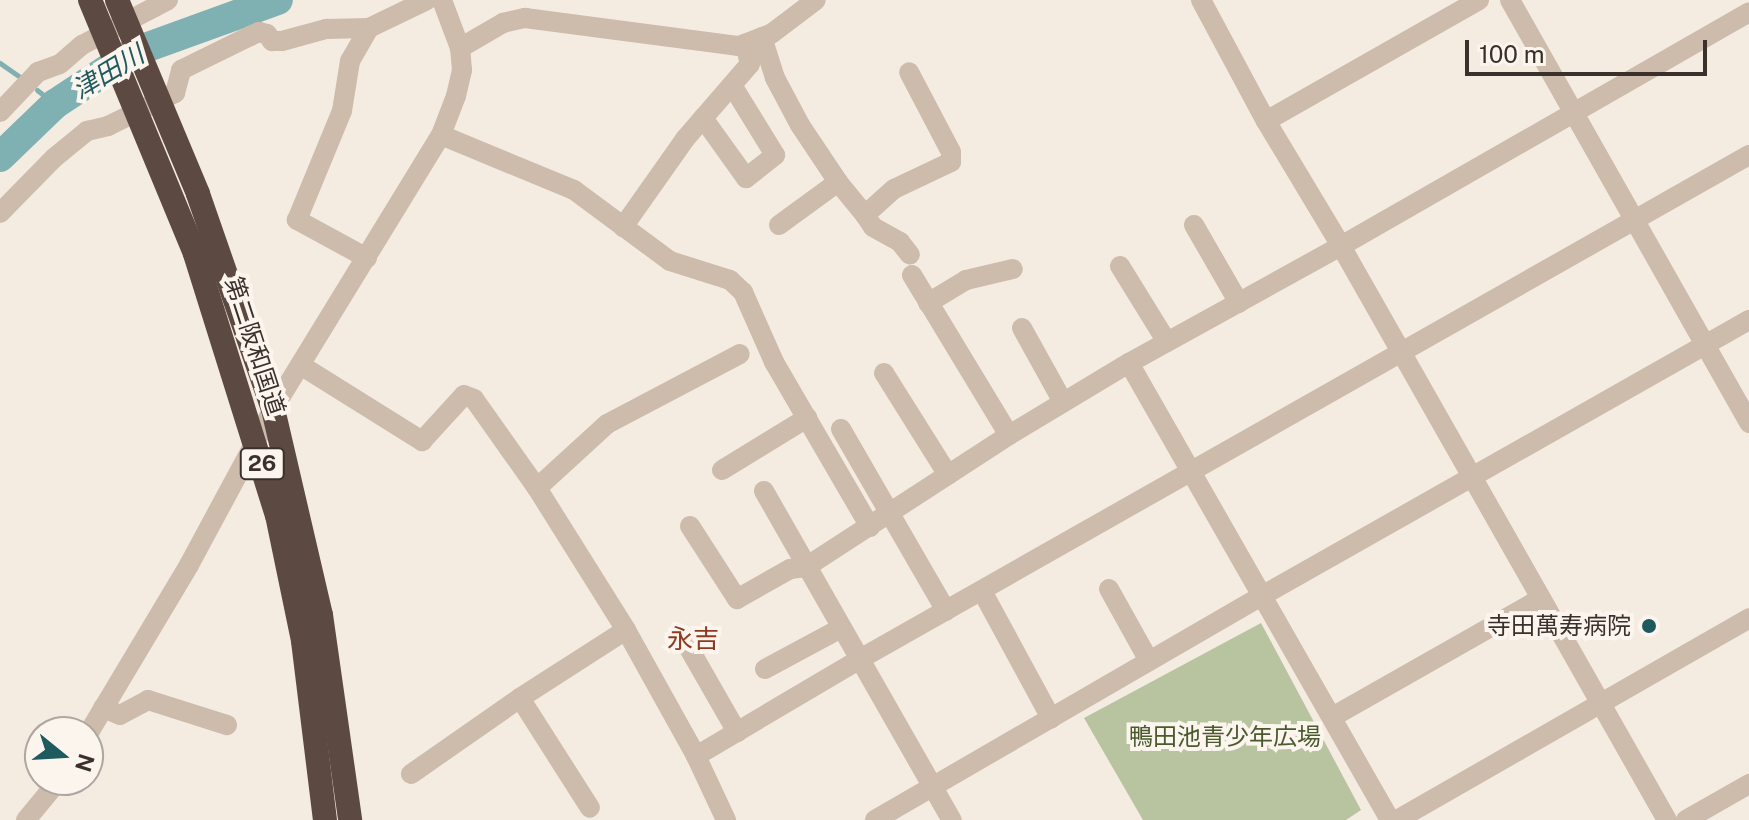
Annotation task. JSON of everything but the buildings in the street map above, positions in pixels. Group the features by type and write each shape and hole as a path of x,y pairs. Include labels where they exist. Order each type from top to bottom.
{"highway":[{"name":"第二阪和国道","path":"120,5 228,274 273,409 319,603 350,820"},
{"name":"第二阪和国道","path":"94,10 195,254 256,441 277,515 303,641 325,820"}],"street":[{"path":"0,112 38,72 60,64 82,45 168,0"},
{"path":"0,213 54,158 87,131 108,126 175,93 181,70 222,49 259,32 267,34 272,41 326,29 369,28 427,0"},
{"path":"98,716 189,565 273,409 441,135 459,83 460,48 442,0"},
{"path":"460,48 503,23 525,18 691,41 753,40 816,0"},
{"path":"1201,0 1266,121 1341,246 1598,705 1667,820"},
{"path":"1266,121 1479,0"},
{"path":"1510,0 1749,423"},
{"path":"690,526 737,599 790,569 806,567 1009,435 1129,363 1341,246 1749,12"},
{"path":"367,258 297,220 342,111 350,61 369,28"},
{"path":"623,227 703,118 750,64 753,40"},
{"path":"753,40 800,125 838,182 873,227 900,242 928,303 1009,435"},
{"path":"865,215 894,189 951,162 951,152 909,72"},
{"path":"703,118 746,178 775,155 732,85"},
{"path":"441,135 574,190 670,261 730,280 743,292 774,362 870,527"},
{"path":"696,756 860,659 1192,474 1749,155"},
{"path":"779,225 838,182"},
{"path":"1194,225 1239,303"},
{"path":"1120,266 1167,342"},
{"path":"928,303 966,280 1013,269"},
{"path":"875,820 1749,320"},
{"path":"1022,328 1063,402"},
{"path":"537,488 607,424 740,354"},
{"path":"1129,363 1260,597 1334,716 1390,820"},
{"path":"302,366 422,441 464,395 474,399 537,488 626,630 696,756 726,820"},
{"path":"884,373 948,475"},
{"path":"722,470 807,418"},
{"path":"841,429 892,512 946,611"},
{"path":"764,491 952,820"},
{"path":"1109,589 1149,661"},
{"path":"982,591 1051,718"},
{"path":"1334,716 1540,599"},
{"path":"1397,820 1749,618"},
{"path":"765,669 841,628"},
{"path":"411,774 520,698 626,630"},
{"path":"686,643 737,732"},
{"path":"520,698 590,808"},
{"path":"103,708 120,715 148,700 227,725"},
{"path":"1686,820 1749,784"},
{"path":"26,820 46,796"}],"green space":[{"name":"鴨田池青少年広場","path":"1261,623 1361,810 1346,820 1143,820 1084,718"}],"waterway":[{"name":"津田川","path":"0,157 55,104 134,52 278,0"},
{"path":"0,63 20,77"},
{"path":"37,90 55,104"}],"place":[{"name":"寺田萬寿病院","path":"1649,626"}],"district":[{"name":"永吉","path":"693,639"}]}
